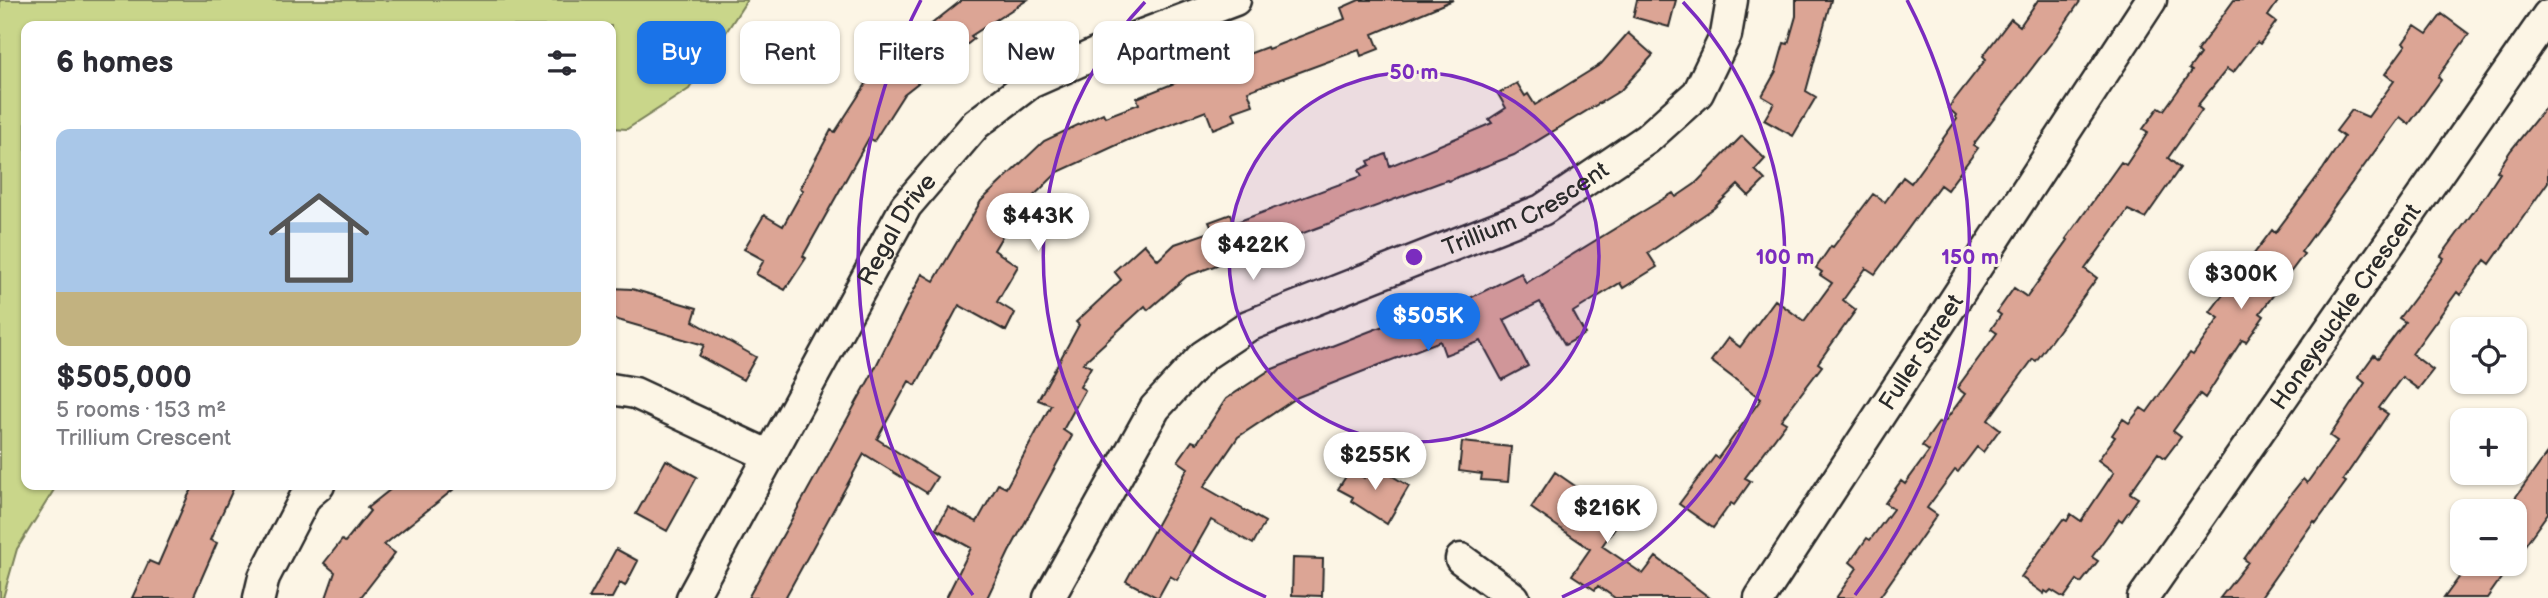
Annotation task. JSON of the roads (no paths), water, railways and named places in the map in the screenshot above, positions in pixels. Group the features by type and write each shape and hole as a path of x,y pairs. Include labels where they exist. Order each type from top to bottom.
{"street":[{"name":"Regal Drive","path":"692,598 906,206 976,124 1030,83 1118,44 1235,0"},
{"name":"Trillium Crescent","path":"1049,598 1155,408 1203,356 1248,326 1542,210 1553,203 1647,139 1698,93 1726,35 1732,0"},
{"name":"Fuller Street","path":"1760,598 2151,0"},
{"name":"Honeysuckle Crescent","path":"2143,598 2548,15"},
{"path":"616,390 635,393 770,456"},
{"path":"259,598 264,577 306,496 313,490"},
{"path":"1461,559 1514,598"}]}
